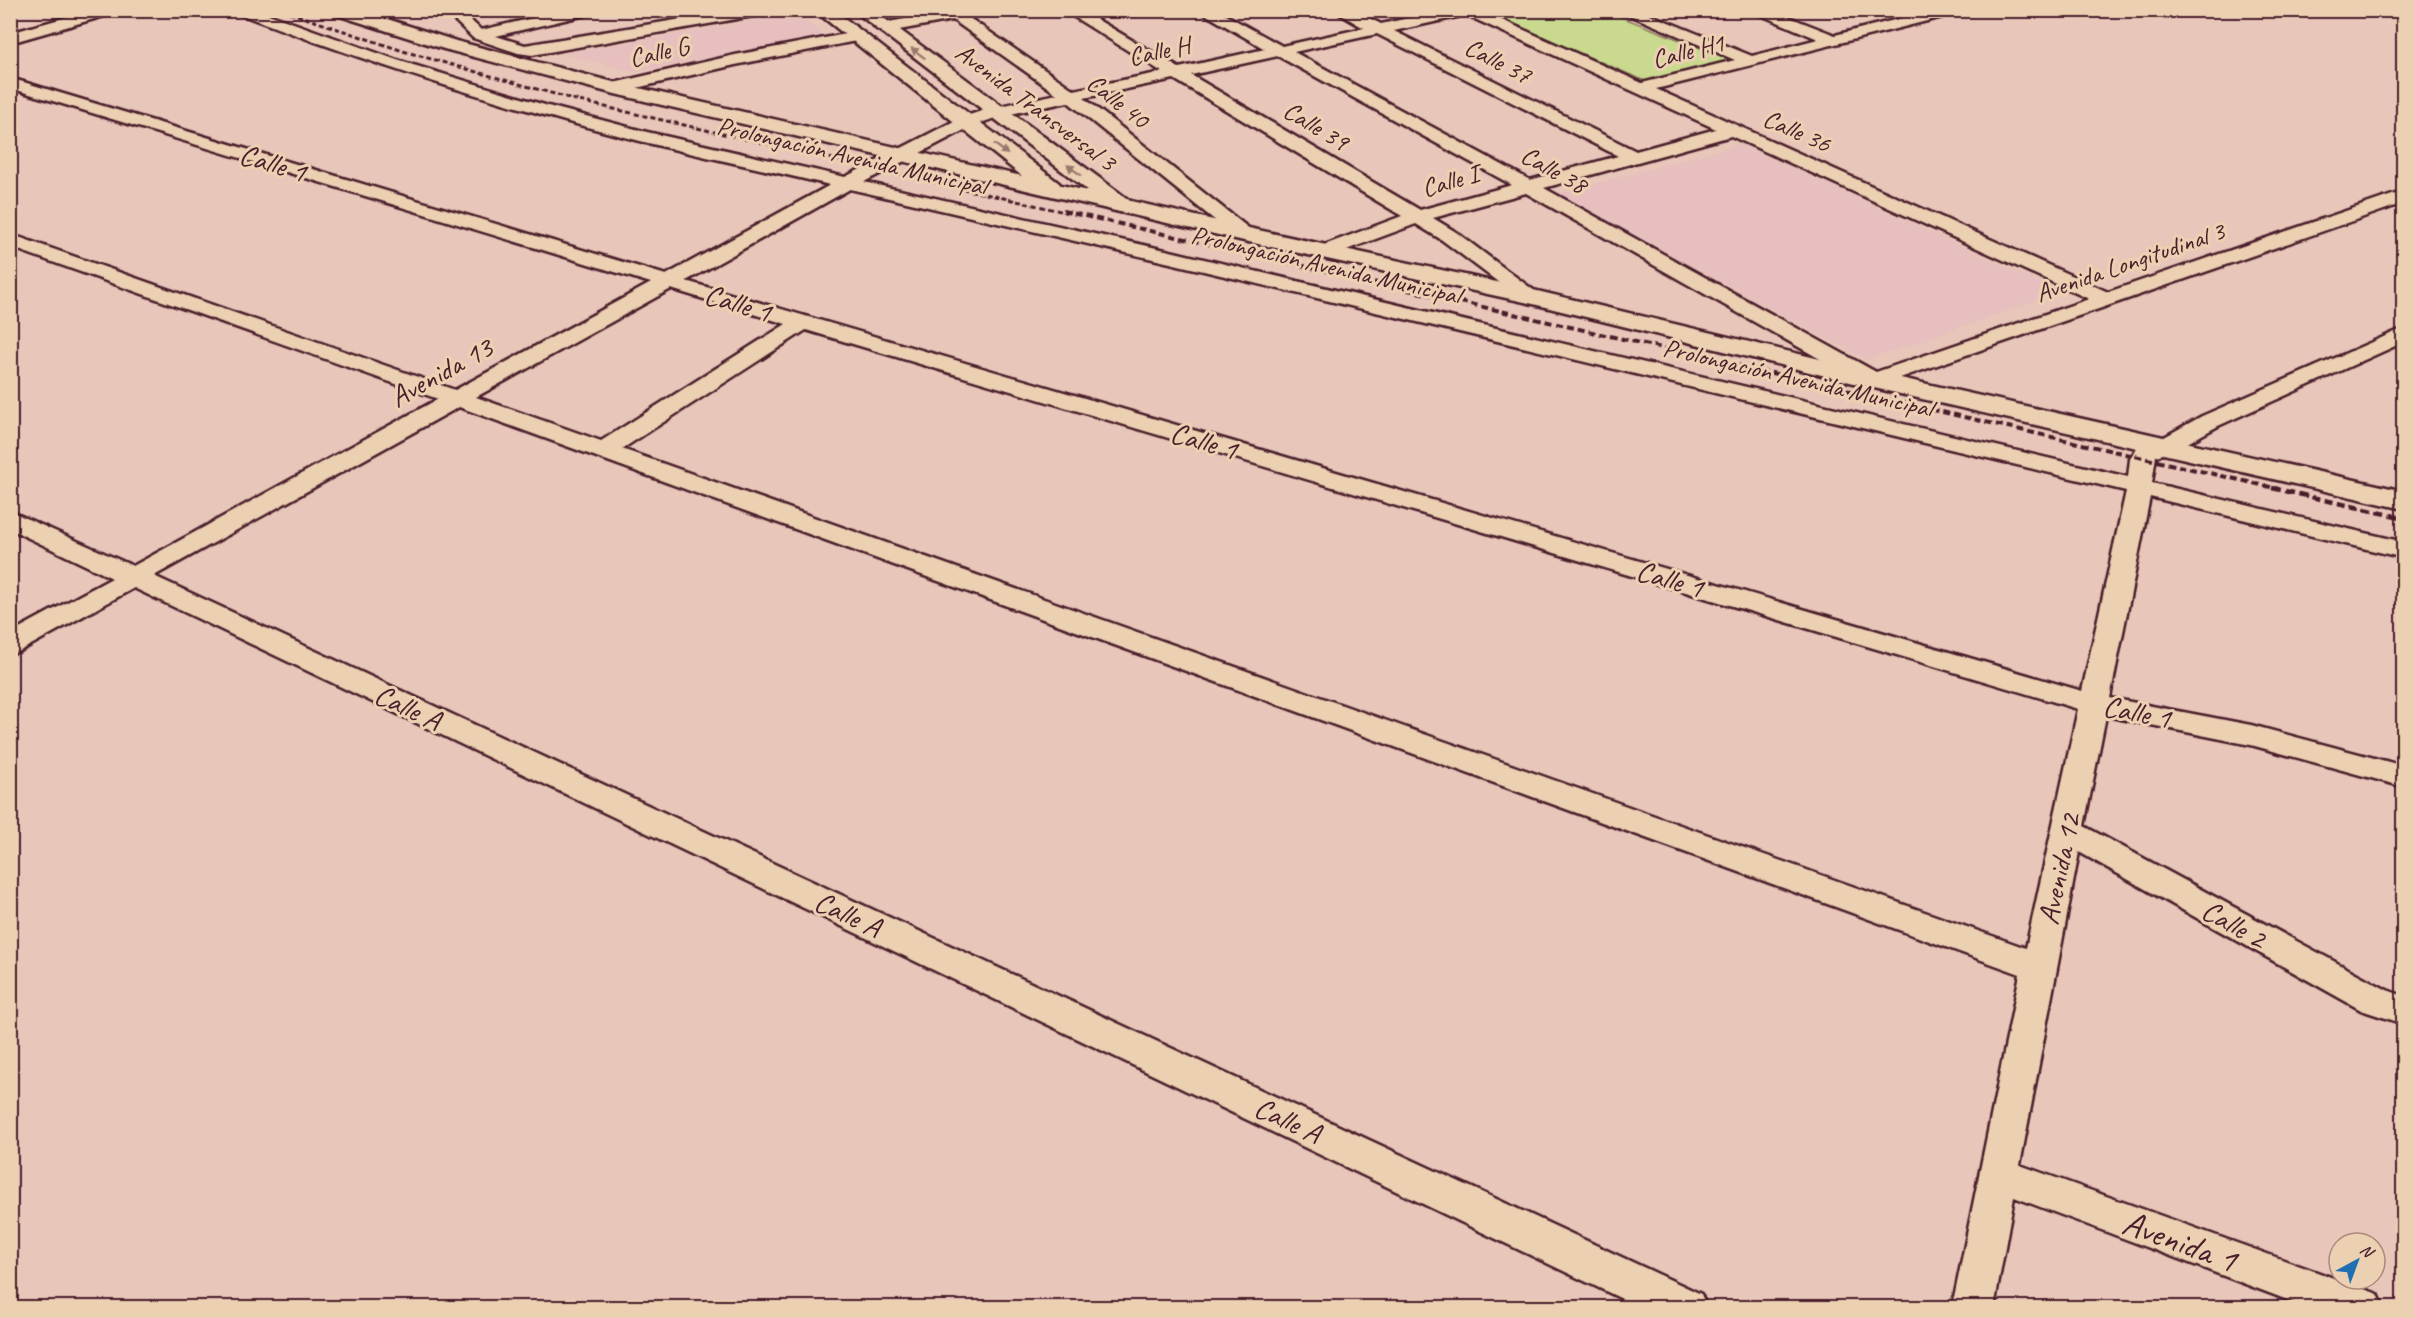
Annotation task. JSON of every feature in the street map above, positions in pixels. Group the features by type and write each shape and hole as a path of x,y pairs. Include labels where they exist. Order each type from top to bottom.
{"main road":[{"name":"Prolongación Avenida Municipal","path":"340,10 450,45 615,88 1323,252 1529,296 1874,380 2403,500"},
{"name":"Avenida Transversal 3","path":"822,10 1051,188"},
{"name":"Avenida Transversal 3","path":"861,10 1121,205"}],"street":[{"path":"10,38 110,10"},
{"name":"Prolongación Avenida Municipal","path":"242,10 302,34 565,116 844,185 1193,263 2403,550"},
{"path":"451,10 478,35 524,50 765,10"},
{"path":"450,45 478,35 590,10"},
{"path":"884,28 982,10"},
{"name":"Calle 39","path":"1070,10 1449,236 1529,296"},
{"name":"Calle 38","path":"1205,10 1527,186 1874,380"},
{"name":"Calle 37","path":"1340,10 1633,157"},
{"path":"1625,10 1751,62"},
{"path":"1756,10 1836,41"},
{"path":"1903,10 1925,18"},
{"name":"Calle H1","path":"1642,88 1954,10"},
{"name":"Calle H","path":"902,155 966,122 996,112 1468,11"},
{"name":"Calle 36","path":"1468,11 2106,299"},
{"name":"Calle 40","path":"955,15 1071,96 1244,234"},
{"name":"Calle G","path":"615,88 735,60 856,36"},
{"name":"Calle 1","path":"10,83 668,282 2093,704 2251,735 2403,777"},
{"name":"Calle I","path":"1323,252 1418,217 1733,130"},
{"name":"Avenida 13","path":"10,645 902,155"},
{"name":"Avenida Longitudinal 3","path":"1874,380 2403,197"},
{"path":"10,240 603,450 2039,967"},
{"path":"603,450 804,322"},
{"path":"2165,447 2210,422 2403,334"},
{"name":"Avenida 12","path":"1975,1307 1998,1174 2139,489 2142,459 2147,452 2165,447"},
{"name":"Calle A","path":"10,519 1686,1308"},
{"name":"Calle 2","path":"2067,831 2374,1000 2403,1010"},
{"name":"Avenida 1","path":"1998,1174 2362,1308"}],"shaded area":[{"path":"796,13 826,37 636,72 563,54"},
{"path":"1741,144 2060,292 1867,360 1557,194"}],"green space":[{"path":"1498,10 1606,11 1731,60 1645,81 1487,13"}],"railway":[{"path":"282,10 403,51 579,101 1069,213"},
{"path":"1063,211 2279,489"},
{"path":"2272,488 2404,518"}]}
